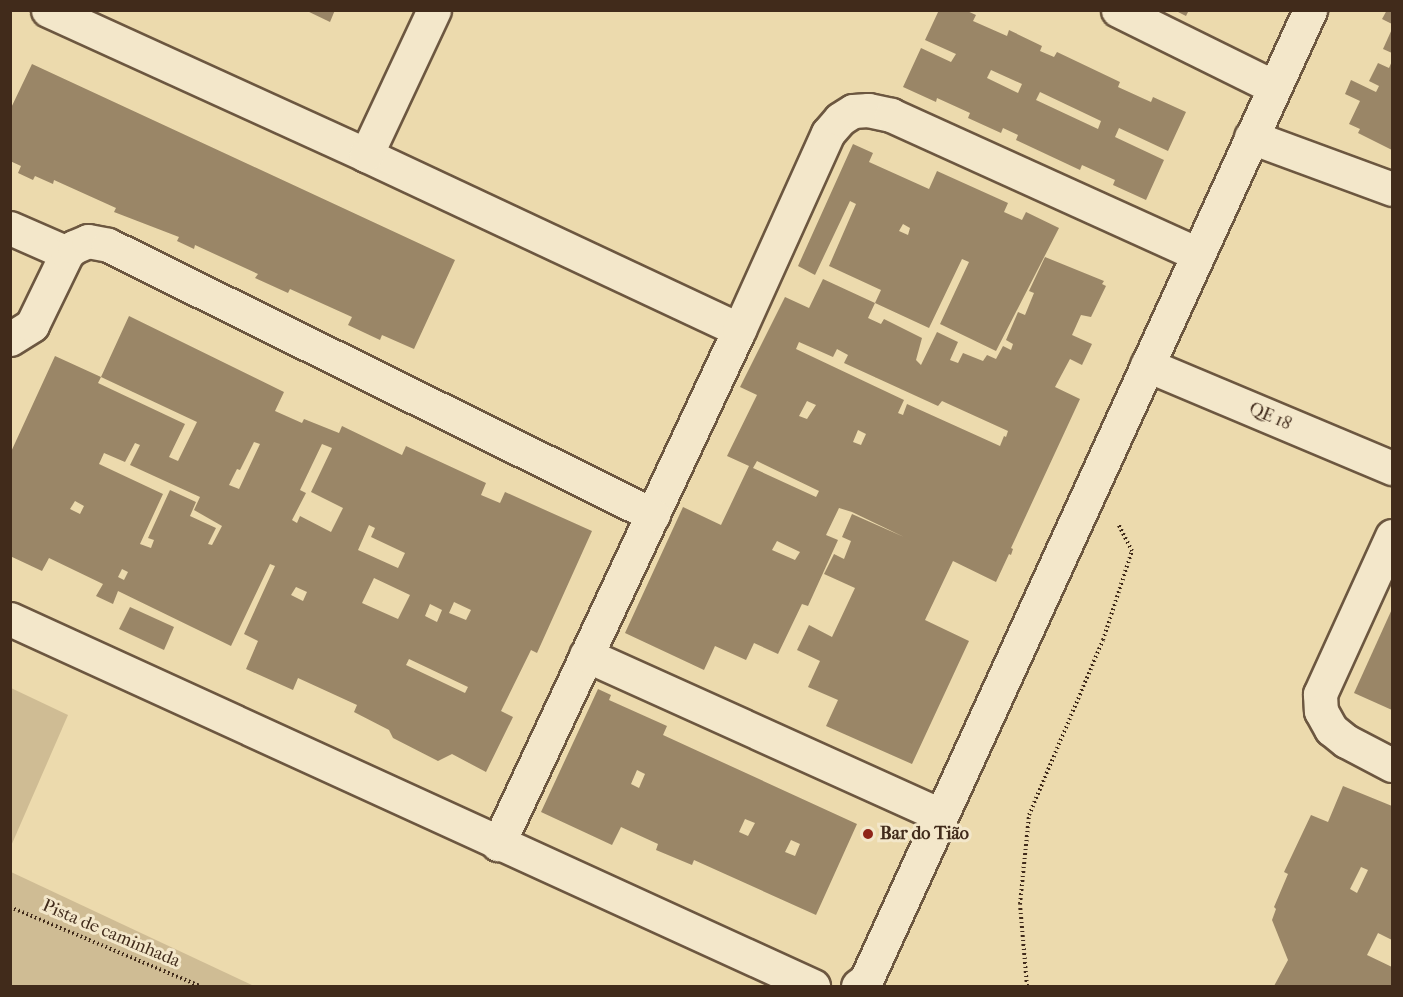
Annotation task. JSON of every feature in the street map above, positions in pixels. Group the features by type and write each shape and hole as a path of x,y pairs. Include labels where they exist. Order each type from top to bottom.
{"street":[{"path":"48,10 366,155 739,330"},
{"path":"366,155 434,10"},
{"path":"1118,10 1274,87"},
{"path":"858,987 866,980 1146,365 1311,10"},
{"path":"498,844 739,330 828,133 840,119 853,111 868,110 891,115 1198,254"},
{"path":"1251,137 1392,189"},
{"path":"10,228 67,253"},
{"path":"10,339 32,325 67,253 88,241 108,245 653,514"},
{"name":"QE 18","path":"1146,365 1392,468"},
{"path":"1392,537 1320,694 1322,711 1331,729 1346,741 1392,765"},
{"path":"10,619 813,987"},
{"path":"586,655 940,815"}],"path":[{"path":"1027,987 1020,903 1029,814 1102,640 1132,551 1096,475"},
{"name":"Pista de caminhada","path":"10,907 200,987"}],"shaded area":[{"path":"11,688 68,715 11,846"},
{"path":"11,872 254,986 11,986"}],"building":[{"path":"305,10 335,10 330,22"},
{"path":"939,10 965,10 976,15 973,21 1007,36 1009,30 1042,46 1040,51 1054,57 1057,52 1120,82 1118,87 1151,102 1153,97 1186,112 1168,151 1119,128 1115,137 1164,160 1146,200 1113,185 1115,180 1082,165 1080,170 1016,140 1018,135 1003,128 1001,133 968,118 970,113 937,98 936,102 903,87 921,48 951,62 956,54 925,40","holes":["991,70 1022,84 1018,93 987,78","1040,92 1101,121 1098,129 1036,100"]},
{"path":"1174,10 1189,10 1186,16"},
{"path":"1387,10 1392,10 1392,24 1382,19"},
{"path":"1392,29 1392,53 1383,49"},
{"path":"1392,61 1392,150 1358,133 1360,129 1349,124 1360,101 1345,94 1351,80 1376,92 1379,86 1369,81 1378,63 1389,68"},
{"path":"32,64 455,260 414,349 382,335 380,340 348,325 352,317 290,289 288,293 255,278 258,274 195,245 194,249 177,241 179,237 114,212 116,208 54,180 53,184 35,176 33,180 18,173 21,166 10,161 10,110"},
{"path":"853,144 873,153 869,162 929,189 937,171 1008,203 1004,212 1022,220 1026,212 1059,228 996,351 940,324 969,262 962,259 929,328 875,303 881,290 829,266 856,204 850,201 815,275 798,266","holes":["903,224 910,228 908,235 899,231"]},
{"path":"1045,257 1104,281 1102,284 1106,286 1091,317 1081,315 1072,335 1092,344 1082,365 1070,359 1055,387 1080,399 1011,548 1013,549 1011,555 1009,554 996,582 953,561 925,620 969,641 912,764 826,726 838,700 808,687 820,661 797,650 809,625 832,637 855,588 824,574 834,554 844,559 851,541 842,537 852,514 904,537 852,512 839,508 826,535 838,540 808,606 802,604 778,654 754,643 746,660 715,646 704,670 625,633 683,507 721,525 749,466 727,456 757,395 740,387 785,297 809,308 823,279 875,303 868,318 881,324 884,319 922,338 916,360 921,365 937,332 958,342 950,360 958,363 963,353 983,361 987,355 996,359 1003,346 1011,350 1013,344 1006,340 1018,312 1025,315 1034,293 1029,291","holes":["799,342 833,357 837,349 848,355 844,363 938,406 942,401 1008,431 1006,437 1004,436 1000,446 907,404 903,415 898,413 904,400 796,349","807,401 816,405 807,419 799,416","858,430 866,434 861,445 853,442","757,461 819,491 816,497 753,468","777,541 800,552 795,560 772,550"]},
{"path":"129,316 284,392 275,411 302,423 304,419 339,433 342,426 402,455 406,446 486,483 481,495 500,503 505,492 592,531 537,653 531,650 501,711 513,717 486,772 452,754 438,761 393,738 389,730 354,712 357,705 298,678 293,690 246,669 258,641 244,634 275,566 270,564 231,646 118,591 113,604 96,596 103,584 49,558 42,571 10,556 10,454 55,356 101,377","holes":["101,377 197,422 178,461 169,457 185,424 98,383","254,442 260,444 239,489 229,485 237,469 240,470","135,443 140,445 130,465 200,497 194,510 222,526 212,545 208,544 216,528 190,516 196,502 170,490 148,538 154,540 151,548 140,544 163,494 99,464 104,453 125,462","322,444 332,448 311,492 343,508 331,532 300,516 297,523 292,520 306,493 300,490","75,501 84,506 80,514 70,509","369,525 375,528 371,537 405,553 398,568 358,550","122,569 128,572 124,580 118,577","374,578 410,595 398,619 362,603","296,587 307,592 303,601 291,595","454,602 471,610 466,620 449,613","430,604 442,610 437,622 425,616","409,659 468,687 465,693 406,665"]},
{"path":"130,607 174,627 164,650 119,629"},
{"path":"1392,609 1392,710 1354,693"},
{"path":"598,689 611,695 609,700 667,726 663,735 857,824 816,915 694,860 692,865 656,850 658,844 621,827 612,845 541,812","holes":["637,770 645,774 639,788 631,784","745,819 755,823 748,836 739,832","791,840 800,844 795,856 785,852"]},
{"path":"1343,786 1392,806 1392,940 1378,933 1367,955 1392,967 1392,986 1274,986 1288,960 1272,920 1276,909 1274,907 1288,874 1284,872 1311,815 1328,822","holes":["1361,867 1368,870 1357,893 1350,889"]}],"place":[{"name":"Bar do Tião","path":"868,834"}]}
